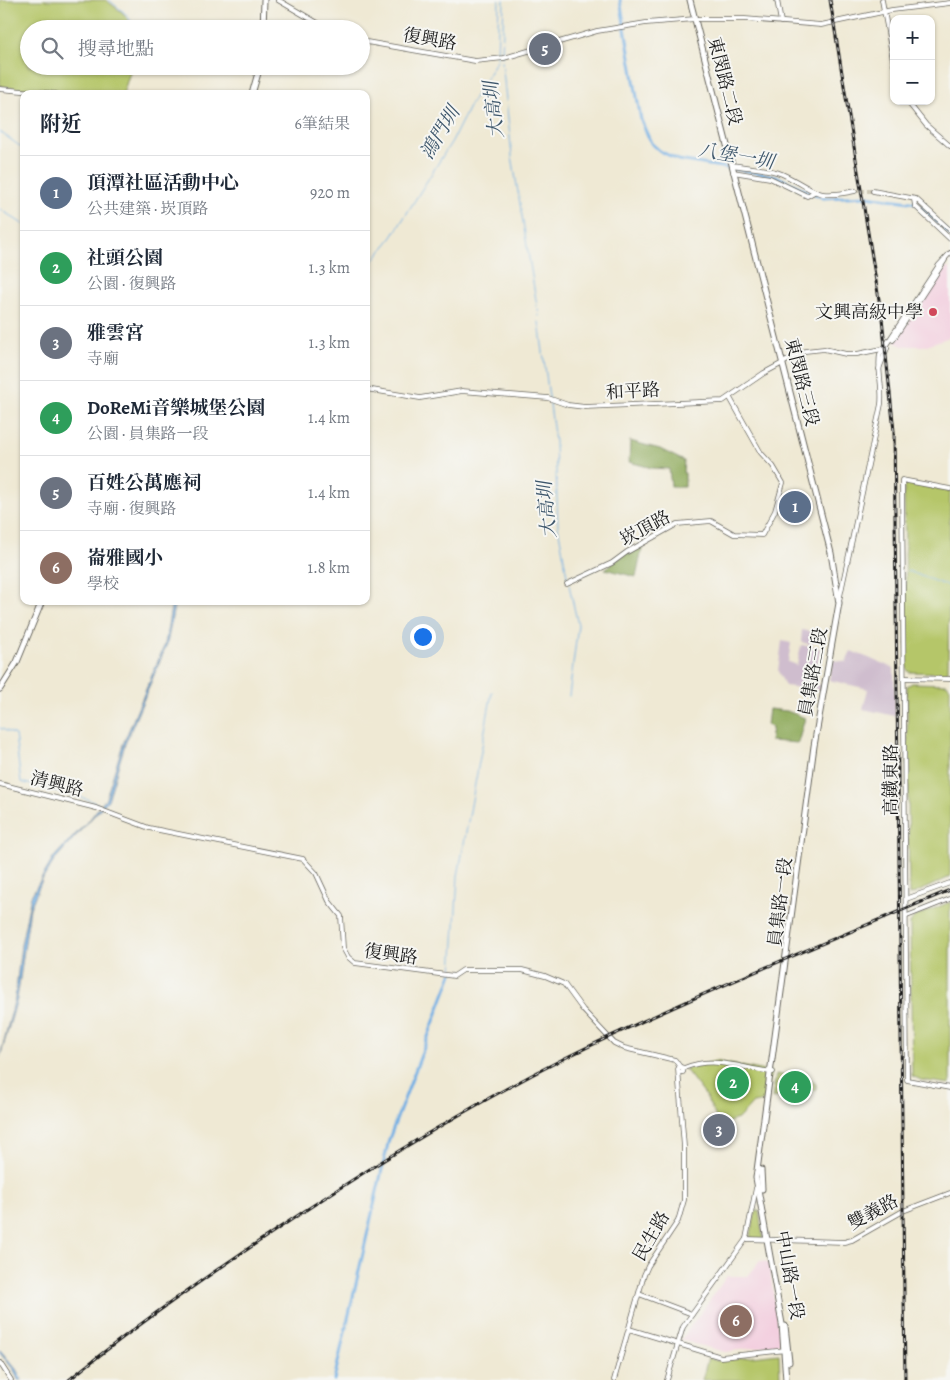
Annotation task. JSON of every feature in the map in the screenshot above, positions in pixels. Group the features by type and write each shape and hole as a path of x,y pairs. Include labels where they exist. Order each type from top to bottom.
{"main road":[{"path":"264,0 264,20"},
{"name":"東閔路二段","path":"690,0 733,168"},
{"path":"253,90 257,75"},
{"name":"東閔路三段","path":"733,168 831,553 839,603"},
{"name":"員集路三段","path":"814,746 839,603"},
{"path":"0,689 17,662 40,605"},
{"name":"員集路一段","path":"758,1176 814,746"},
{"name":"中山路一段","path":"758,1176 786,1350 787,1380"}],"street":[{"path":"278,0 312,20"},
{"path":"778,0 781,22"},
{"path":"882,0 893,60"},
{"path":"695,19 744,19 821,25 938,2 950,3"},
{"name":"復興路","path":"370,43 475,61 499,59 588,34 627,26 695,19"},
{"path":"0,89 20,91"},
{"path":"910,105 926,125 950,146"},
{"path":"733,168 770,178 807,196 814,192"},
{"path":"733,168 781,173 814,192 827,195 855,191"},
{"path":"873,192 914,199 950,230"},
{"path":"914,199 915,206 950,239"},
{"path":"879,369 888,347 950,255"},
{"path":"839,603 881,404 879,358 882,350 938,265 950,255"},
{"name":"和平路","path":"370,390 425,398 462,391 549,398 568,405 585,407 723,401 783,362 805,351 815,349 846,354 882,350 888,347"},
{"name":"崁頂路","path":"567,584 612,563 627,552 678,524 711,521 734,534 762,535 775,511 783,483 773,466 762,454 730,398"},
{"name":"高鐵東路","path":"950,489 902,480 907,1080 950,1088"},
{"path":"904,678 950,679"},
{"name":"清興路","path":"0,784 107,812"},
{"name":"復興路","path":"107,812 148,828 303,859 316,873 329,901 341,916 343,948 350,959 361,965 385,966 454,976 463,970 522,970 545,976 564,984 582,1010 614,1043 624,1048 675,1060 682,1067"},
{"path":"906,899 950,882"},
{"path":"906,916 950,899"},
{"path":"682,1067 715,1061 772,1072"},
{"name":"民生路","path":"614,1380 638,1294 648,1266 669,1236 679,1217 684,1200 684,1153 679,1072 682,1067"},
{"name":"員集路一段","path":"667,1380 676,1344 683,1327 746,1239 758,1176"},
{"name":"雙義路","path":"746,1239 844,1242 852,1240 903,1211 950,1193"},
{"path":"638,1294 692,1314"},
{"path":"628,1329 721,1357 786,1350"},
{"path":"0,1363 11,1380"}],"shaded area":[{"name":"文興高級中學","path":"947,267 950,270 950,337 924,346 902,346 895,342"},
{"path":"802,630 815,633 812,645 801,642"},
{"path":"782,641 791,643 788,662 797,665 801,645 820,648 815,684 821,685 820,690 785,686 778,671"},
{"path":"851,651 894,668 895,716 863,709 868,689 829,680 833,660 846,662"},
{"path":"760,1261 769,1262 780,1344 725,1352 681,1340 727,1276 748,1276"}],"green space":[{"path":"0,0 106,0 123,13 128,20 20,20 20,75 129,75 124,90 52,90 0,86"},
{"path":"630,441 660,449 684,461 685,487 671,487 669,469 652,468 629,462"},
{"path":"907,483 950,491 948,671 946,673 909,672 907,669 904,486"},
{"path":"643,545 636,577 605,569 625,554"},
{"path":"912,683 947,684 950,688 950,877 909,895 907,686"},
{"path":"769,709 787,711 805,718 798,743 770,741 772,727 767,725"},
{"path":"950,902 950,1084 921,1080 912,1076 910,924 914,917"},
{"path":"715,1061 771,1072 766,1101 753,1103 738,1119 720,1125 705,1095 685,1069"},
{"path":"776,1074 810,1079 816,1084 816,1090 803,1090 796,1095 772,1098"},
{"path":"756,1210 759,1210 763,1240 750,1239"},
{"path":"779,1354 780,1380 702,1380 708,1358 718,1361"}],"water":[{"path":"171,605 174,605 167,644 125,744 108,800 56,858 42,880 30,908 17,999 0,1057 15,998 21,945 31,896 54,857 90,819 106,798 123,744 165,644"},
{"path":"0,1350 16,1369 22,1380 18,1380 14,1370 0,1353"}],"waterway":[{"path":"109,0 130,20"},
{"name":"鴻門圳","path":"497,57 499,0"},
{"name":"鴻門圳","path":"502,57 504,0"},
{"name":"八堡一圳","path":"620,0 641,120 651,143 660,151 678,160 776,176 823,198 867,196 917,203 950,235"},
{"name":"鴻門圳","path":"370,263 392,237 452,141 471,103 497,60"},
{"name":"大高圳","path":"502,61 512,156 537,306"},
{"path":"0,132 20,146"},
{"path":"0,209 20,222"},
{"name":"大高圳","path":"538,309 539,316"},
{"name":"大高圳","path":"539,322 555,442 558,526 568,581"},
{"path":"908,571 950,587"},
{"name":"大高圳","path":"569,585 578,625 569,696"},
{"path":"452,974 458,876 492,692"},
{"path":"0,728 15,735 21,782 87,799 98,804"},
{"path":"334,1380 389,1139 452,974"}],"tunnel":[{"path":"855,191 873,191"}],"railway":[{"path":"830,0 882,318 894,431 905,1380"},
{"path":"69,1380 193,1286 244,1251 378,1164 488,1099 563,1059 658,1014 950,890"}],"place":[{"name":"百姓公萬應祠","path":"545,49"},
{"name":"文興高級中學","path":"933,312"},
{"name":"頂潭社區活動中心","path":"795,507"},
{"name":"社頭公園","path":"733,1083"},
{"name":"DoReMi音樂城堡公園","path":"795,1087"},
{"name":"雅雲宮","path":"719,1130"},
{"name":"崙雅國小","path":"736,1321"}]}
